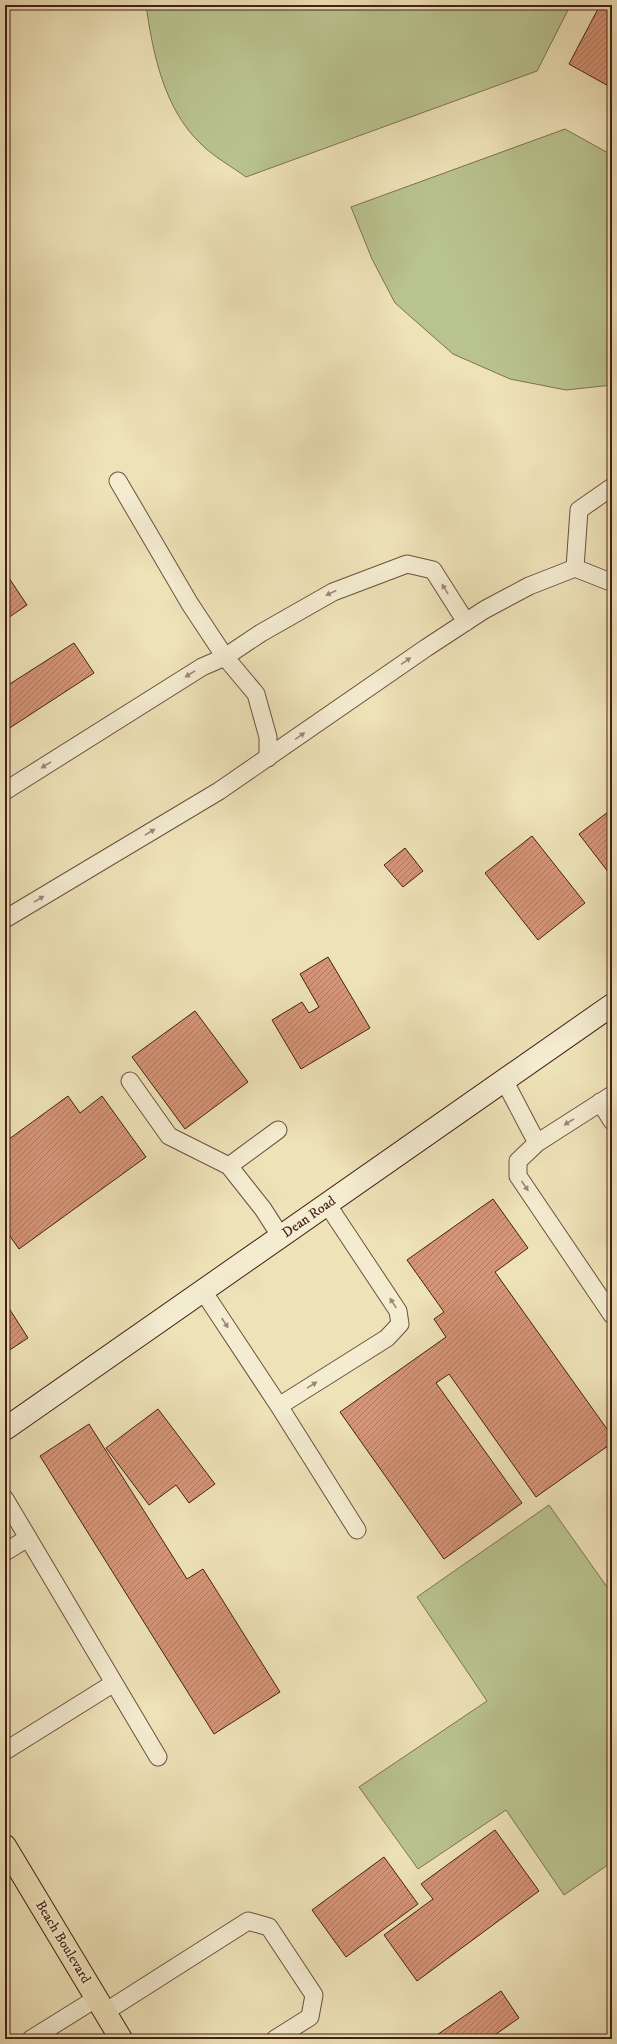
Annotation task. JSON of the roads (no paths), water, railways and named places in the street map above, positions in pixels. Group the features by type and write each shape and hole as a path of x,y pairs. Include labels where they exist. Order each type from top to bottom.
{"highway":[{"name":"Beach Boulevard","path":"5,1846 121,2039"}],"main road":[{"name":"Dean Road","path":"5,1429 612,1004"}],"lane":[{"path":"118,481 190,604 225,657 256,694 268,737 268,758"},
{"path":"575,568 578,510 612,487"},
{"path":"5,790 202,667 225,657 261,633 333,592 407,564 433,570 466,622"},
{"path":"5,919 220,791 466,622 529,586 575,568 608,581 612,581"},
{"path":"504,1080 537,1142"},
{"path":"130,1081 169,1136 229,1166 263,1209 281,1237"},
{"path":"612,1121 606,1099 537,1142 518,1161 518,1176 612,1315"},
{"path":"229,1166 278,1130"},
{"path":"279,1406 387,1338 400,1324 398,1310 327,1204"},
{"path":"203,1291 279,1406 357,1530"},
{"path":"5,1499 158,1758"},
{"path":"5,1552 28,1538"},
{"path":"5,1751 114,1682"},
{"path":"31,2039 101,2005 248,1922 268,1927 314,1995 310,2017 275,2039"}]}
